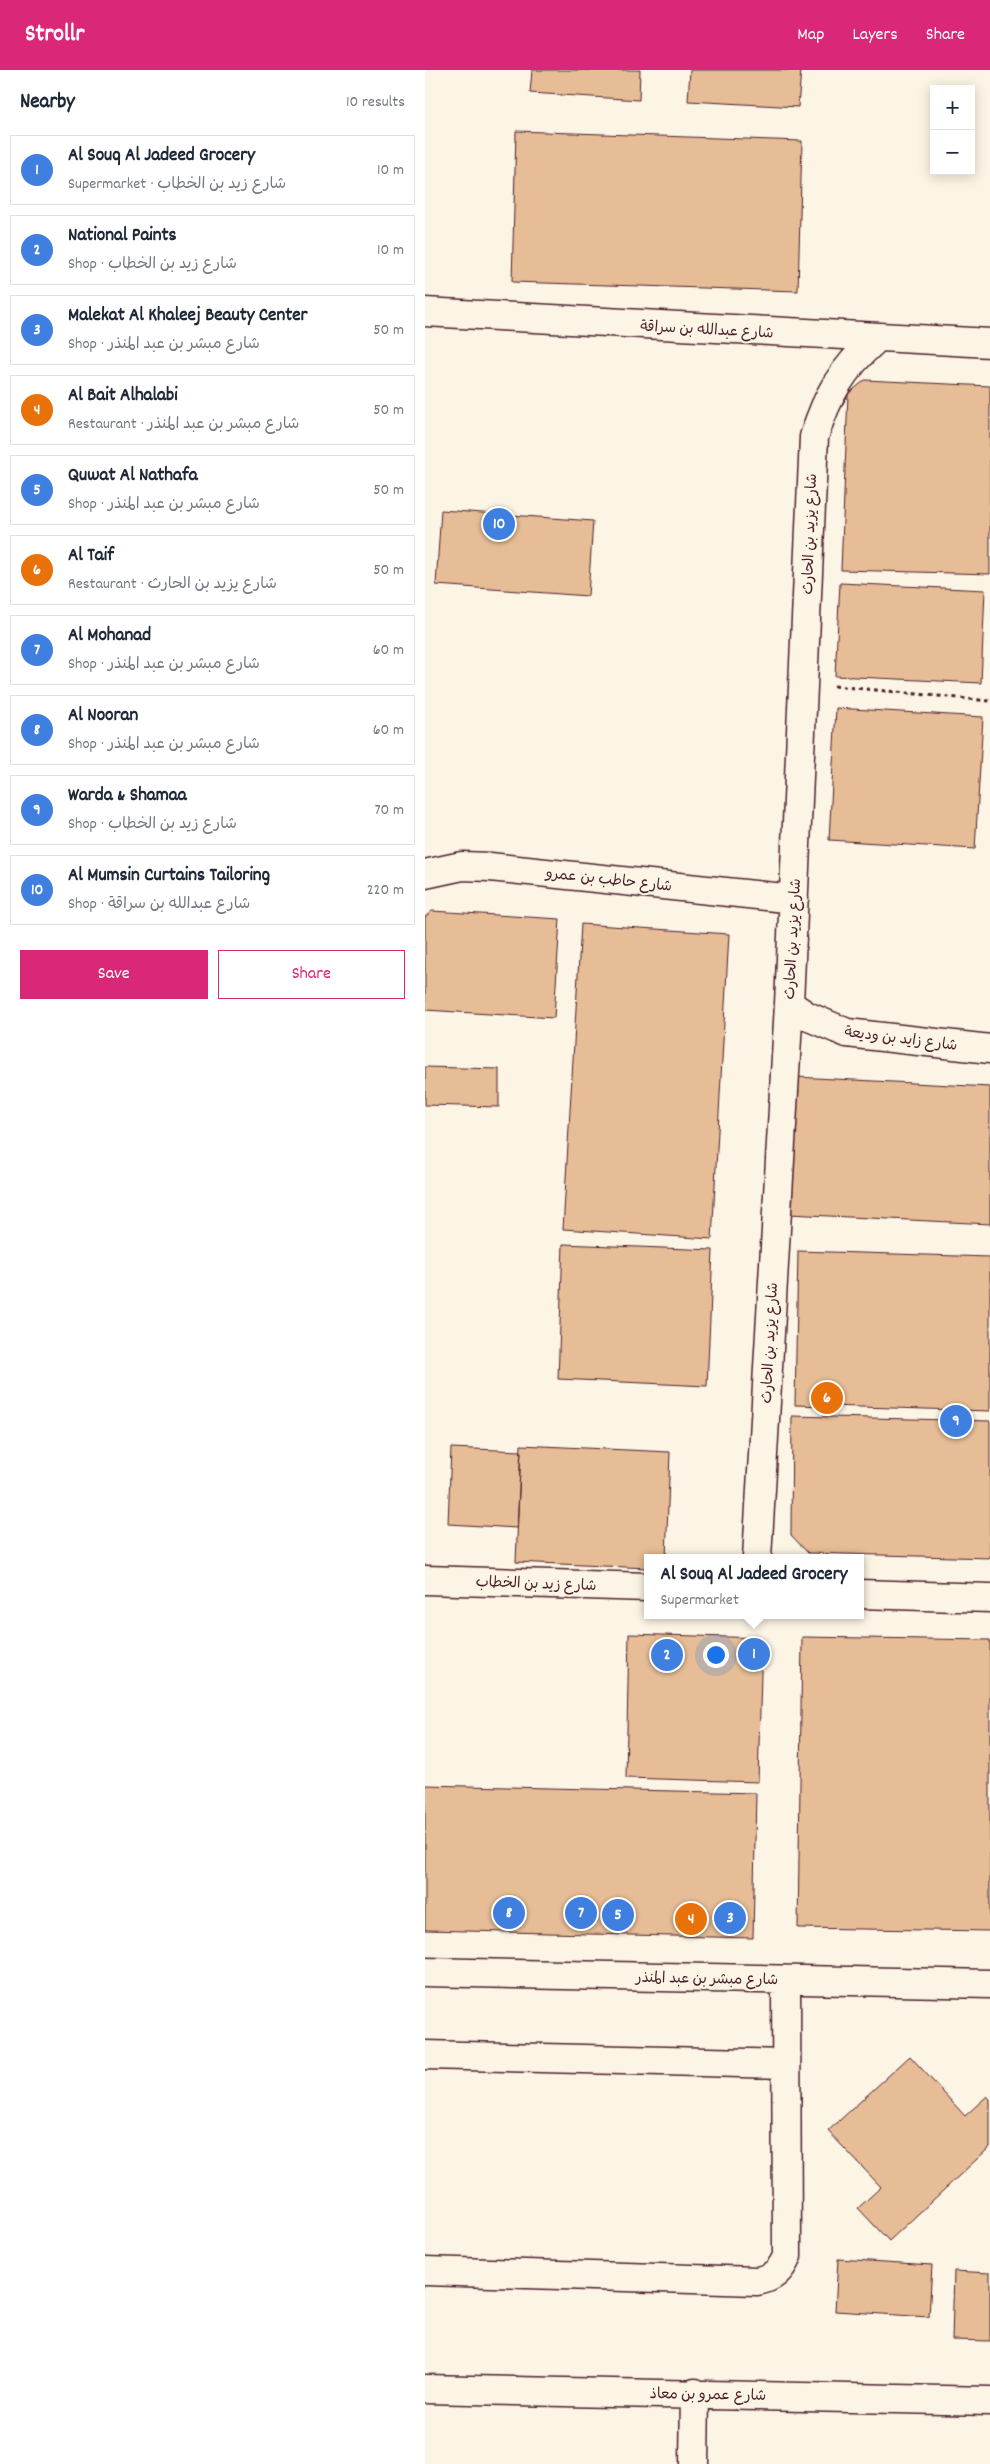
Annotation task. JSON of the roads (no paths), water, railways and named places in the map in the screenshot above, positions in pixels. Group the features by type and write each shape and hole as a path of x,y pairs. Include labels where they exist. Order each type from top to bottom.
{"street":[{"name":"شارع عبدالله بن سراقة","path":"425,312 875,339 990,344"},
{"name":"شارع يزيد بن الحارث","path":"757,1554 789,1004 814,437 823,409 836,382 853,359 875,339"},
{"name":"شارع حاطب بن عمرو","path":"425,874 462,866 490,867 794,899"},
{"name":"شارع زايد بن وديعة","path":"789,1004 807,1016 847,1032 990,1049"},
{"name":"شارع زيد بن الخطاب","path":"425,1580 644,1587"},
{"path":"864,1594 990,1598"},
{"name":"شارع مبشر بن عبد المنذر","path":"425,1972 990,1984"},
{"path":"425,2272 757,2281 768,2279 777,2273 787,2256 785,2064 787,1980"},
{"path":"425,2055 785,2064"},
{"name":"شارع عمرو بن معاذ","path":"425,2388 990,2401"},
{"path":"694,2464 695,2393"}],"place":[{"name":"Al Mumsin Curtains Tailoring","path":"499,524"},
{"name":"Al Taif","path":"827,1398"},
{"name":"Warda & Shamaa","path":"956,1421"},
{"name":"Al Souq Al Jadeed Grocery","path":"754,1654"},
{"name":"National Paints","path":"667,1655"},
{"name":"Al Nooran","path":"509,1913"},
{"name":"Al Mohanad","path":"581,1913"},
{"name":"Quwat Al Nathafa","path":"618,1915"},
{"name":"Malekat Al Khaleej Beauty Center","path":"730,1918"},
{"name":"Al Bait Alhalabi","path":"691,1919"}]}
